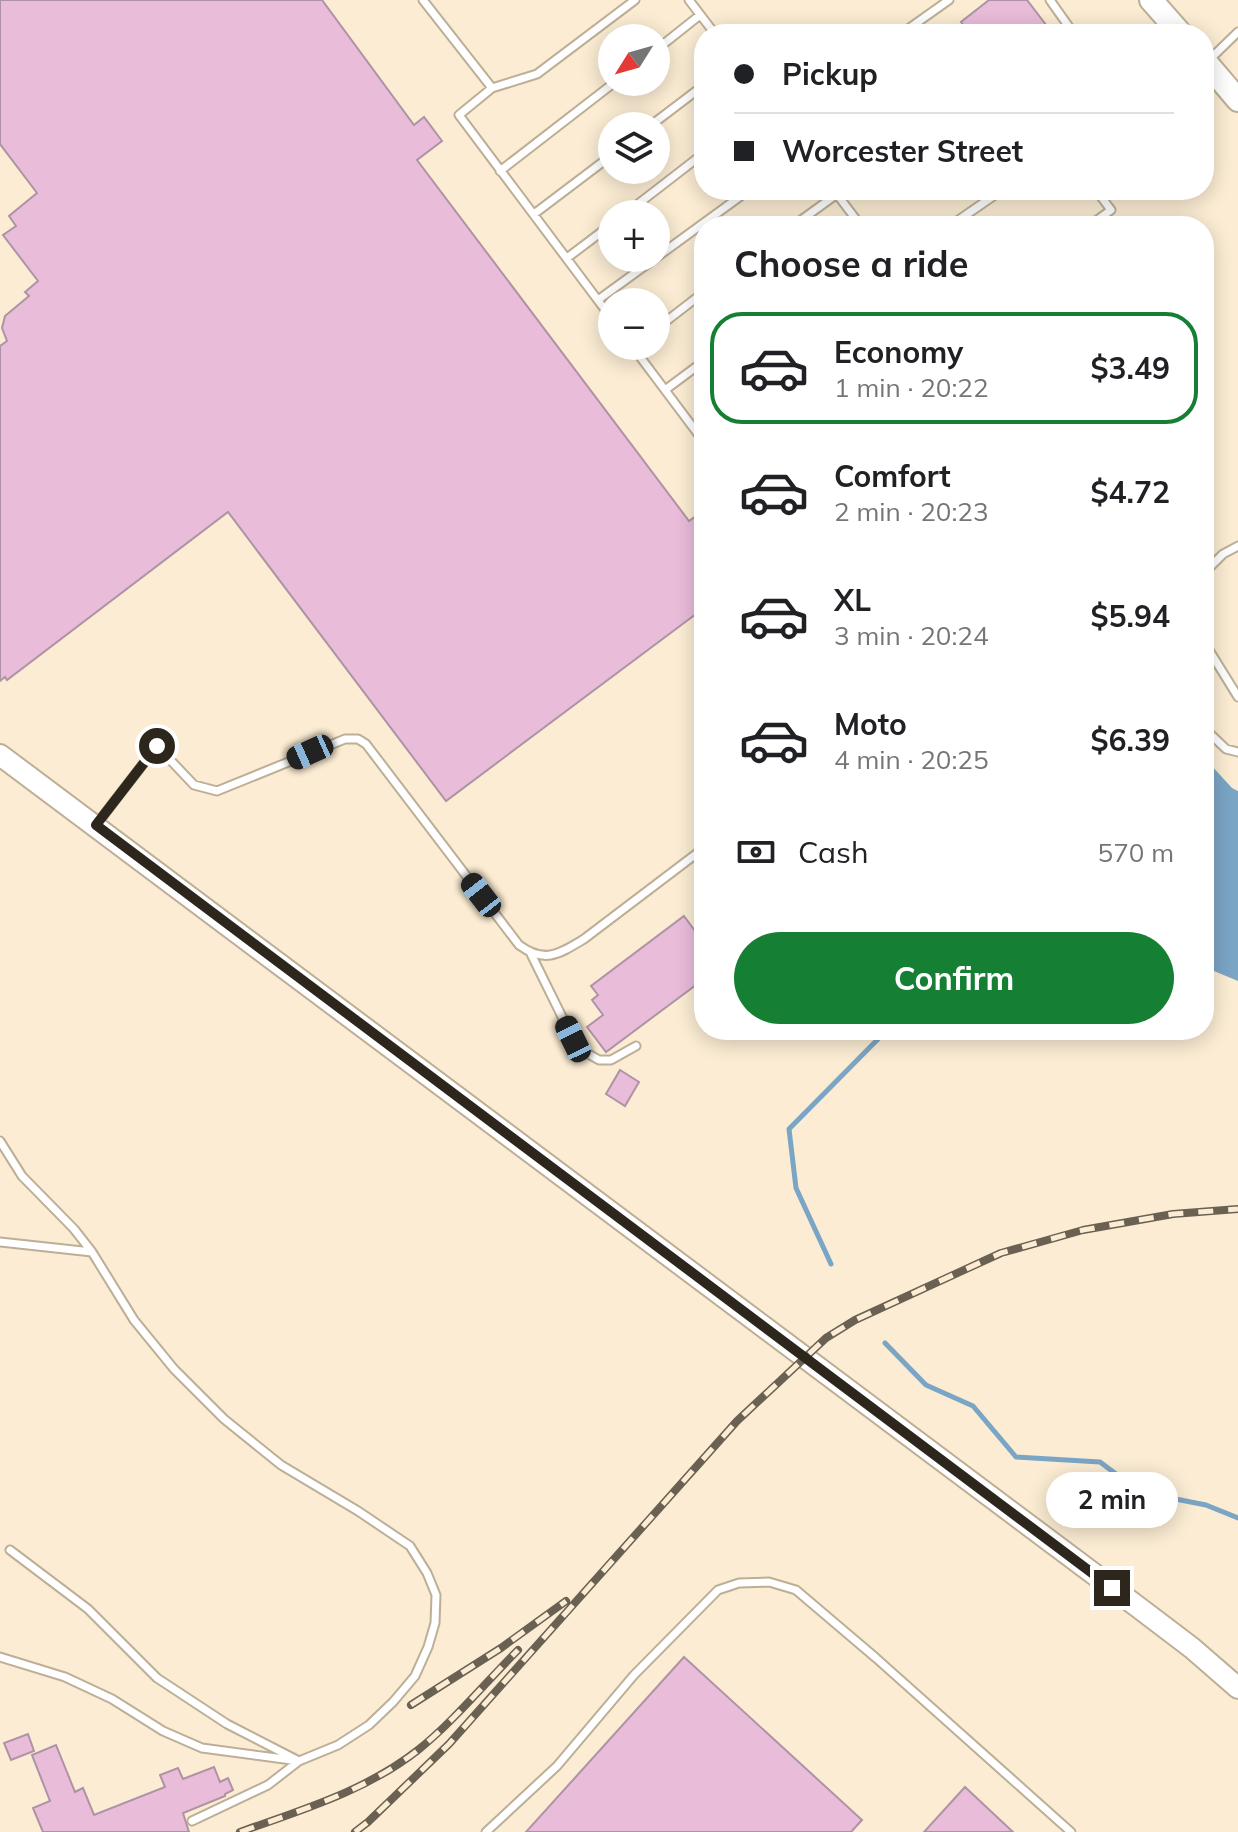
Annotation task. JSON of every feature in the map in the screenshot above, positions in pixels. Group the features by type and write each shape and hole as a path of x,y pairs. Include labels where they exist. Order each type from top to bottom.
{"main road":[{"path":"1151,0 1172,24"},
{"path":"1214,72 1238,100"},
{"path":"0,755 1125,1597 1238,1688"}],"lane":[{"path":"423,0 492,88"},
{"path":"598,300 459,115 492,88 537,74 635,0"},
{"path":"689,0 707,24"},
{"path":"915,24 949,0"},
{"path":"1050,0 1067,24"},
{"path":"670,39 700,15"},
{"path":"1214,54 1238,32"},
{"path":"668,112 694,93"},
{"path":"500,171 598,95"},
{"path":"643,200 694,161"},
{"path":"534,214 598,166"},
{"path":"713,216 735,200"},
{"path":"805,216 825,200"},
{"path":"841,200 853,216"},
{"path":"964,216 988,200"},
{"path":"1103,216 1111,210 1104,200"},
{"path":"614,288 694,230"},
{"path":"567,258 598,235"},
{"path":"670,318 694,300"},
{"path":"643,360 694,427"},
{"path":"665,390 694,368"},
{"path":"1214,563 1238,546"},
{"path":"1214,658 1238,697"},
{"path":"1214,738 1226,749 1238,752"},
{"path":"96,825 157,746 194,785 217,791 322,747 345,739 358,739 366,744 519,945 531,954 542,956 564,951 584,939 694,856"},
{"path":"531,954 573,1039 585,1052 599,1060 611,1060 636,1046"},
{"path":"0,1141 22,1176 92,1252 134,1320 174,1369 224,1419 281,1465 410,1546 436,1595 435,1623 415,1676 369,1725 338,1745 299,1761 268,1785 192,1821"},
{"path":"0,1242 92,1252"},
{"path":"10,1550 88,1609 157,1678 227,1724 299,1761"},
{"path":"486,1832 557,1766 634,1675 718,1590 739,1583 769,1582 796,1590 1071,1832"},
{"path":"0,1657 65,1677 112,1699 163,1731 202,1748 299,1761"}],"water":[{"path":"1214,768 1238,791 1238,981 1214,971"}],"building":[{"path":"0,0 322,0 414,125 424,117 442,141 417,160 689,521 694,517 694,615 446,801 228,512 7,680 5,677 0,681 0,346 7,341 2,328 5,316 29,296 25,292 38,281 3,235 16,226 9,216 37,193 0,144"},
{"path":"989,0 1027,0 1045,24 962,24 961,22"},
{"path":"684,916 694,930 694,986 606,1052 587,1027 603,1015 592,1000 598,995 591,986"},
{"path":"620,1070 639,1082 625,1106 606,1094"},
{"path":"684,1657 862,1820 851,1832 526,1832"},
{"path":"28,1734 34,1751 11,1760 4,1743"},
{"path":"56,1745 75,1792 83,1788 94,1815 165,1787 160,1775 178,1768 183,1779 214,1767 220,1782 228,1778 233,1790 183,1813 189,1832 43,1832 33,1808 50,1801 32,1755"},
{"path":"965,1787 1013,1832 924,1832"}],"waterway":[{"path":"831,1264 796,1188 789,1129 877,1040"},
{"path":"885,1343 926,1385 973,1406 1016,1457 1100,1462 1140,1492 1206,1505 1238,1518"}],"railway":[{"path":"355,1832 449,1744 737,1421 826,1338 855,1320 1001,1253 1083,1230 1173,1214 1238,1209"},
{"path":"411,1705 501,1648 566,1601"},
{"path":"240,1832 332,1798 398,1764 444,1727 518,1650"}],"route":[{"path":"157,746 96,825 1112,1588"}]}
